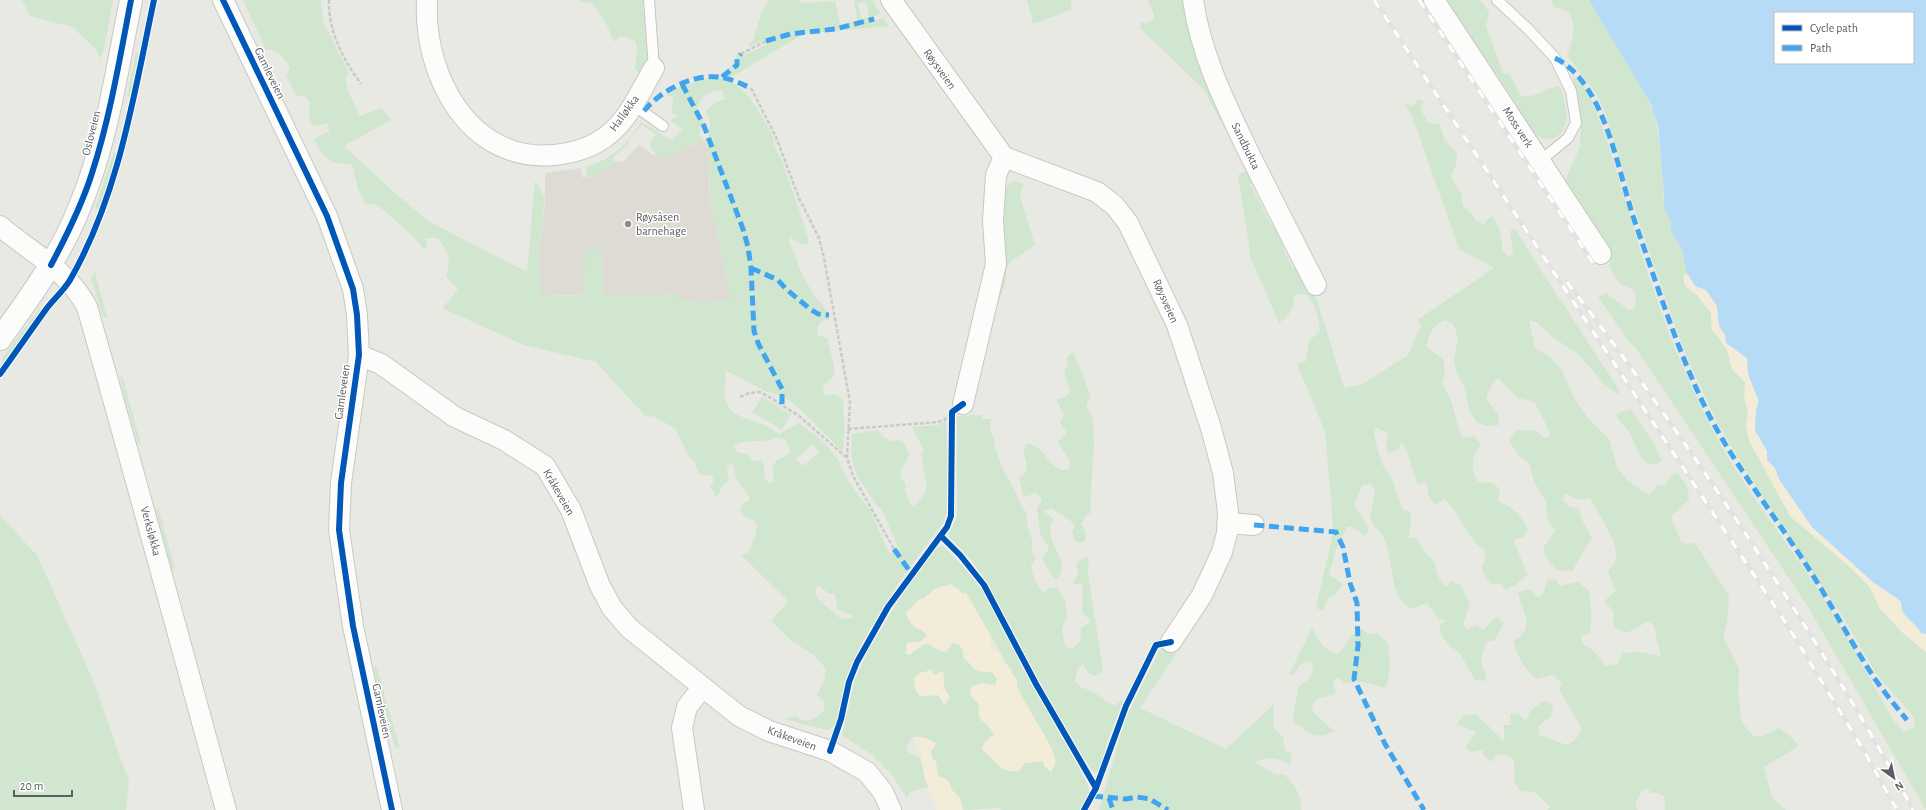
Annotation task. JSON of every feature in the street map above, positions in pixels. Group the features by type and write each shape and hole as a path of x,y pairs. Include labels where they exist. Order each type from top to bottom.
{"street":[{"name":"Osloveien","path":"0,338 51,264 80,207 93,172 104,130 131,0"},
{"name":"Gamleveien","path":"223,0 327,216 353,289 357,315 359,355 341,483 339,530 353,626 392,810"},
{"name":"Halløkka","path":"427,0 427,30 433,57 444,86 464,118 478,132 494,143 525,153 544,156 570,153 593,146 609,135 623,119 654,68"},
{"name":"Røysveien","path":"891,0 1004,157 1098,192 1115,206 1128,222 1176,325 1195,377 1224,473 1227,523 1222,552 1202,595 1171,642"},
{"name":"Sandbukta","path":"1193,0 1197,26 1211,71 1277,209 1316,285"},
{"name":"Moss verk","path":"1434,0 1601,254"},
{"path":"958,408 996,264 993,221 996,175 1004,157"},
{"path":"0,226 51,264"},
{"name":"Verksløkka","path":"51,264 80,292 87,307 152,533 226,810"},
{"name":"Kråkeveien","path":"359,355 381,364 455,417 504,440 545,466 571,510 600,586 612,608 629,628 702,688 739,716 770,731 830,751 867,772 884,792 891,810"},
{"path":"1227,523 1254,525"},
{"path":"694,810 682,728 687,707 702,688"}],"lane":[{"name":"Halløkka","path":"649,0 654,68"},
{"path":"1497,0 1527,28 1555,58 1570,91 1576,122 1568,138 1540,160"},
{"path":"632,104 663,126"}],"path":[{"path":"329,0 331,26 338,44 361,84"},
{"path":"741,54 766,41"},
{"path":"751,88 776,137 799,198 819,238 850,402 847,458 853,476 894,549"},
{"path":"740,397 749,393 760,392 771,398 800,416 847,458"},
{"path":"848,430 938,422 944,420 958,408"},
{"path":"952,421 958,408"}],"shaded area":[{"name":"Røysåsen barnehage","path":"704,140 709,153 709,192 711,206 731,299 700,304 697,300 677,300 676,293 655,296 540,295 539,252 545,203 545,173 581,168 582,177 593,178 614,162 624,161 639,145 661,160"}],"green space":[{"path":"22,0 113,0 104,49 99,59 97,50 72,27 30,16"},
{"path":"243,0 321,0 323,21 349,73 345,79 349,93 360,116 382,108 391,120 344,146 428,221 527,272 535,181 545,197 539,252 541,295 581,296 586,247 602,249 604,295 655,296 677,293 678,300 697,300 700,304 731,299 711,206 709,164 704,140 661,160 654,155 655,153 651,149 650,142 656,135 642,125 629,139 628,145 612,158 614,162 593,178 587,177 586,167 612,155 624,144 641,123 647,125 672,141 682,129 669,120 678,116 672,113 673,97 666,95 680,87 710,78 725,80 742,90 756,106 772,136 780,156 804,224 809,243 802,245 790,237 789,243 804,279 826,309 829,316 830,320 821,322 818,326 818,335 828,339 834,365 834,374 832,378 823,385 824,394 827,396 835,394 844,400 843,406 845,425 843,451 808,416 788,400 777,394 767,392 725,370 725,396 730,410 736,414 767,426 779,435 785,430 799,423 825,443 838,460 850,484 870,510 889,553 899,550 882,510 877,506 856,474 851,454 852,434 878,430 882,436 891,441 899,440 904,443 909,455 903,466 900,477 906,484 905,491 910,503 913,506 925,493 926,479 921,455 924,451 912,427 938,425 946,421 948,468 947,505 944,521 899,582 863,641 845,680 838,719 833,727 827,730 784,719 796,716 807,721 818,716 824,710 824,701 817,695 824,681 826,669 814,655 792,641 771,621 788,601 741,555 748,553 755,536 757,524 755,521 747,518 740,511 742,504 750,498 735,477 735,470 732,464 728,465 727,471 729,481 722,486 719,494 716,496 710,486 713,483 713,477 698,473 695,462 689,457 675,428 652,416 646,417 596,362 524,345 442,308 458,290 446,276 449,260 444,247 437,238 425,238 427,246 424,250 411,234 375,203 366,205 358,189 352,164 333,162 328,159 321,152 314,139 329,131 328,123 313,126 309,118 310,102 306,97 296,95 286,75 290,69 286,62 281,55 274,51 266,50","holes":["722,90 724,97 727,98 715,103 706,111 710,123 708,136 704,140 699,135 703,121 701,115 696,113 700,101 710,92","777,438 785,439 791,453 776,461 772,467 774,481 769,483 765,478 763,463 760,460 753,461 747,454 737,452 734,446 745,442 771,440","813,444 819,452 803,466 796,459","818,585 828,593 834,594 837,601 836,609 853,616 853,618 841,619 818,599 815,591"]},
{"path":"580,0 643,0 647,59 645,65 639,72 635,70 637,49 635,41 627,37 619,37 614,42 605,21 592,3 581,2"},
{"path":"769,0 800,0 801,3 835,1 840,25 861,19 857,20 854,0 872,0 881,14 874,16 875,21 883,18 889,26 803,34 730,78 723,73 734,64 737,54 740,52 743,56 769,43 766,39 749,47 750,42 753,41 761,14","holes":["866,2 869,17 862,19 858,4"]},
{"path":"1027,0 1071,0 1071,10 1033,24"},
{"path":"1148,0 1186,0 1253,181 1250,184 1270,223 1278,231 1286,255 1293,268 1296,264 1312,283 1344,388 1363,384 1408,355 1421,325 1417,320 1494,268 1459,249 1412,116 1404,103 1413,106 1418,99 1424,101 1420,109 1429,123 1440,124 1444,139 1457,153 1456,165 1451,176 1460,191 1465,209 1472,213 1476,221 1484,224 1487,219 1493,216 1500,232 1502,250 1509,257 1513,254 1510,231 1515,228 1620,391 1617,394 1604,384 1577,353 1555,339 1536,322 1529,320 1535,348 1549,356 1562,370 1574,398 1588,418 1609,439 1617,467 1629,482 1649,495 1657,486 1665,485 1672,475 1678,473 1688,488 1689,500 1671,516 1681,542 1686,544 1695,543 1729,596 1727,623 1723,636 1739,669 1738,691 1742,723 1754,736 1763,736 1779,728 1788,734 1799,746 1764,767 1772,798 1786,810 1665,810 1665,798 1659,793 1651,793 1648,789 1642,791 1635,805 1638,810 1547,810 1550,807 1535,792 1520,791 1515,784 1514,761 1507,755 1498,755 1491,762 1484,756 1482,750 1472,752 1465,748 1476,732 1457,724 1463,716 1476,714 1504,741 1504,725 1511,725 1510,714 1518,714 1526,721 1530,711 1545,700 1553,705 1551,717 1539,726 1539,735 1567,745 1576,739 1582,729 1559,689 1562,684 1554,675 1536,679 1524,667 1519,657 1513,641 1521,636 1525,631 1526,619 1518,592 1530,589 1538,597 1544,592 1547,581 1555,579 1560,586 1578,582 1589,591 1591,607 1590,633 1581,636 1583,645 1592,649 1606,666 1613,664 1617,665 1622,653 1642,652 1661,656 1653,624 1647,622 1627,633 1614,628 1613,611 1604,601 1616,591 1608,572 1615,562 1615,547 1608,530 1590,498 1580,500 1565,494 1563,500 1570,507 1579,508 1582,520 1592,538 1573,571 1557,570 1548,561 1543,548 1555,531 1547,518 1546,501 1534,482 1529,463 1519,456 1509,441 1517,430 1535,430 1546,439 1550,434 1534,402 1518,398 1498,378 1491,386 1486,398 1498,414 1499,425 1489,426 1477,423 1470,412 1464,386 1457,374 1454,360 1458,339 1454,325 1445,320 1432,330 1427,347 1443,359 1445,373 1442,384 1450,397 1463,438 1475,436 1481,445 1475,453 1473,460 1473,470 1476,478 1481,483 1491,482 1500,489 1498,500 1517,513 1528,529 1524,537 1515,538 1514,543 1528,574 1515,585 1506,590 1500,583 1491,585 1485,577 1481,567 1485,561 1485,550 1473,540 1455,512 1444,499 1436,505 1429,497 1426,482 1418,485 1406,449 1401,442 1398,450 1388,454 1386,444 1388,434 1376,427 1374,433 1384,468 1391,476 1402,509 1410,512 1411,519 1409,538 1416,538 1425,553 1433,559 1439,578 1446,587 1451,581 1460,584 1470,604 1463,625 1468,630 1475,625 1484,630 1492,620 1498,617 1504,623 1495,640 1486,642 1481,663 1487,677 1484,681 1475,680 1459,652 1451,647 1443,638 1439,627 1445,620 1439,619 1427,603 1411,609 1402,601 1397,593 1385,540 1380,532 1374,527 1370,516 1375,492 1370,484 1362,485 1354,505 1369,528 1365,536 1353,527 1347,527 1336,550 1329,574 1343,584 1334,596 1328,598 1323,611 1316,608 1333,533 1330,486 1325,432 1297,364 1306,361 1309,341 1320,331 1319,321 1314,306 1305,294 1294,295 1291,311 1279,323 1251,259 1238,175 1247,170 1204,90 1140,28 1141,22 1146,23 1153,20 1154,14"},
{"path":"1439,0 1480,0 1489,12 1486,26 1503,73 1510,75 1521,96 1531,96 1550,88 1560,86 1565,103 1567,119 1560,134 1551,139 1546,139 1540,137 1525,126"},
{"path":"1551,0 1589,0 1644,91 1656,117 1663,177 1664,207 1671,221 1673,233 1682,250 1687,273 1683,277 1685,285 1697,295 1711,313 1712,330 1727,349 1732,369 1745,382 1747,409 1746,425 1776,491 1791,517 1851,568 1869,586 1881,610 1904,634 1926,652 1926,810 1808,607 1635,347 1629,342 1598,297 1606,293 1629,310 1635,307 1636,293 1629,287 1620,284 1609,267 1610,263 1567,191 1564,183 1580,147 1581,118 1573,77 1581,84 1589,96 1597,113 1611,152 1643,258 1663,317 1686,374 1713,430 1744,483 1803,567 1827,605 1894,721 1905,732 1915,726 1914,717 1877,675 1844,619 1760,493 1718,424 1688,360 1670,311 1638,220 1604,110 1595,92 1567,55 1572,41 1572,19 1563,9 1554,7"},
{"path":"136,52 140,53 131,96 127,97"},
{"path":"114,152 117,154 99,210 95,208"},
{"path":"1015,181 1023,184 1020,196 1035,245 1009,263 1009,266 1006,269 1005,285 992,324 992,332 989,333 1002,221 1004,190 1009,184"},
{"path":"95,272 107,318 102,315 91,278"},
{"path":"40,308 43,310 4,363 2,361 3,357"},
{"path":"1073,352 1091,396 1086,405 1093,419 1094,443 1090,513 1085,517 1081,524 1086,533 1084,542 1078,543 1075,541 1072,532 1075,526 1073,523 1052,508 1044,511 1045,515 1049,515 1053,519 1051,536 1062,564 1058,579 1054,579 1042,559 1048,551 1048,546 1040,534 1037,507 1042,502 1041,498 1035,493 1026,497 1023,495 1019,478 1027,470 1023,451 1026,444 1038,448 1057,467 1062,470 1069,470 1070,460 1057,442 1067,433 1060,423 1064,414 1057,402 1058,398 1065,398 1066,395 1070,393 1064,369 1067,368 1067,357"},
{"path":"122,375 141,445 138,444 120,379"},
{"path":"762,397 791,414 782,430 752,412"},
{"path":"1631,409 1655,445 1661,459 1665,458 1658,463 1647,463 1642,458 1629,432 1617,418 1616,415"},
{"path":"982,415 983,419 991,419 990,429 1003,470 1026,512 1028,528 1033,543 1031,551 1036,558 1031,565 1034,578 1042,592 1045,592 1050,587 1058,588 1065,601 1067,616 1062,629 1065,646 1072,649 1080,641 1081,628 1089,623 1090,620 1082,613 1083,587 1081,583 1074,585 1073,582 1079,572 1076,566 1078,562 1082,558 1089,557 1088,573 1103,671 1096,676 1088,673 1083,664 1078,668 1075,681 1082,688 1095,693 1106,701 1115,705 1124,698 1108,740 1099,771 1096,773 1091,770 1053,707 988,584 973,562 949,538 949,534 957,517 957,416"},
{"path":"158,508 175,569 172,570 156,510"},
{"path":"0,516 37,555 93,680 129,782 126,810 0,810"},
{"path":"940,546 943,546 979,585 1088,786 1089,794 1083,810 1002,810 998,808 963,810 960,798 952,790 949,782 943,777 938,776 936,762 932,758 930,741 923,737 913,737 906,747 908,752 918,757 921,761 928,787 910,792 907,798 891,774 872,755 842,735 855,679 870,647 910,582 930,554","holes":["957,587 963,594 966,593 1017,681 1019,694 1046,738 1051,771 1045,767 1043,761 1025,763 1021,767 1004,770 982,749 994,735 991,728 979,718 980,705 970,695 996,685 997,679 992,672 976,670 964,659 963,650 959,644 952,643 948,648 938,650 926,643 905,653 907,650 906,643 920,642 927,636 922,630 916,628 912,624 906,613 936,588","921,672 934,675 938,674 944,677 944,705 938,695 920,696 918,694 914,679"]},
{"path":"1312,628 1319,641 1325,647 1338,654 1351,636 1362,629 1368,634 1376,633 1388,643 1389,677 1385,688 1363,682 1344,683 1339,677 1333,680 1336,693 1318,698 1312,705 1313,712 1334,731 1322,735 1308,732 1293,722 1294,708 1299,686 1309,679 1313,671 1311,661 1301,664 1294,674 1289,675"},
{"path":"1162,645 1176,654 1140,708 1226,749 1274,704 1273,727 1283,737 1285,750 1291,754 1291,765 1282,761 1268,758 1254,762 1275,774 1285,775 1295,787 1299,795 1301,800 1301,810 1099,810 1125,720"},
{"path":"376,665 399,748 395,747 377,687 374,668"}],"sand":[{"path":"1687,273 1694,284 1706,289 1717,306 1719,326 1725,334 1726,343 1747,358 1748,374 1758,399 1755,431 1767,451 1767,460 1775,468 1779,480 1812,527 1874,583 1901,602 1906,615 1924,634 1926,634 1926,652 1904,634 1881,610 1869,586 1851,568 1791,517 1749,441 1746,425 1749,416 1744,396 1745,382 1732,369 1727,349 1712,330 1711,313 1697,295 1685,286 1683,277"},
{"path":"951,584 963,594 966,593 991,636 990,644 993,651 999,652 1002,655 1000,659 1003,664 1007,664 1017,681 1017,686 1021,695 1051,747 1055,758 1055,765 1051,772 1045,767 1043,761 1025,763 1018,772 1004,770 982,749 984,743 994,734 980,717 980,705 970,695 971,687 981,683 996,685 997,679 992,672 976,670 964,659 963,650 959,644 952,643 947,652 944,652 926,643 909,655 905,653 907,650 906,643 920,642 927,636 922,630 916,628 912,624 906,613 919,599 924,599 936,588"},
{"path":"931,669 934,675 938,674 940,671 943,672 945,688 950,697 945,705 938,695 920,696 916,690 914,682 915,677 921,672"},
{"path":"913,737 923,737 936,743 934,748 930,751 932,758 936,762 938,776 949,782 952,790 960,798 963,810 937,810 924,775 921,754"}],"water":[{"path":"1589,0 1926,0 1926,634 1921,633 1904,614 1901,602 1897,598 1874,583 1812,527 1779,479 1775,468 1767,460 1767,451 1755,430 1758,399 1748,374 1747,358 1726,343 1725,335 1719,326 1717,306 1706,290 1695,286 1687,273 1682,250 1671,230 1671,221 1664,208 1658,125 1651,104"}],"railway":[{"path":"1374,0 1789,628 1864,751 1897,810"},
{"path":"1419,0 1593,263"},
{"path":"1567,282 1647,390 1699,464 1748,538 1810,633 1880,750 1913,810"}],"marked path":[{"path":"766,41 790,34 835,29 874,19"},
{"path":"722,77 737,65 737,59 741,54"},
{"path":"1555,58 1573,71 1587,88 1599,109 1616,157 1629,205 1670,322 1699,394 1710,417 1746,477 1812,574 1871,672 1907,720"},
{"path":"644,111 659,97 677,85 698,78 719,77 735,81 751,88"},
{"path":"682,84 704,126 743,229 748,247 751,268 754,331 758,343 782,389 782,404"},
{"path":"751,268 778,280 786,289 818,314 829,315"},
{"path":"1254,525 1336,532 1343,547 1350,583 1357,603 1358,646 1354,679 1385,744 1424,810"},
{"path":"894,549 911,573"},
{"path":"1093,796 1126,799 1137,797 1150,799 1168,810"},
{"path":"1109,798 1113,810"}],"cycle path":[{"path":"51,265 79,208 98,152 114,87 131,0"},
{"path":"0,374 47,308 70,280 87,247 101,214 113,179 132,107 154,0"},
{"path":"223,0 327,216 353,289 357,315 359,355 341,483 339,530 353,626 392,810"},
{"path":"830,751 841,719 849,682 857,662 888,607 947,527 951,516 952,412 963,404"},
{"path":"941,536 960,555 984,585 1036,684 1096,788"},
{"path":"1084,810 1096,788 1126,706 1156,645 1171,642"}],"place":[{"name":"Røysåsen barnehage","path":"628,224"}]}
